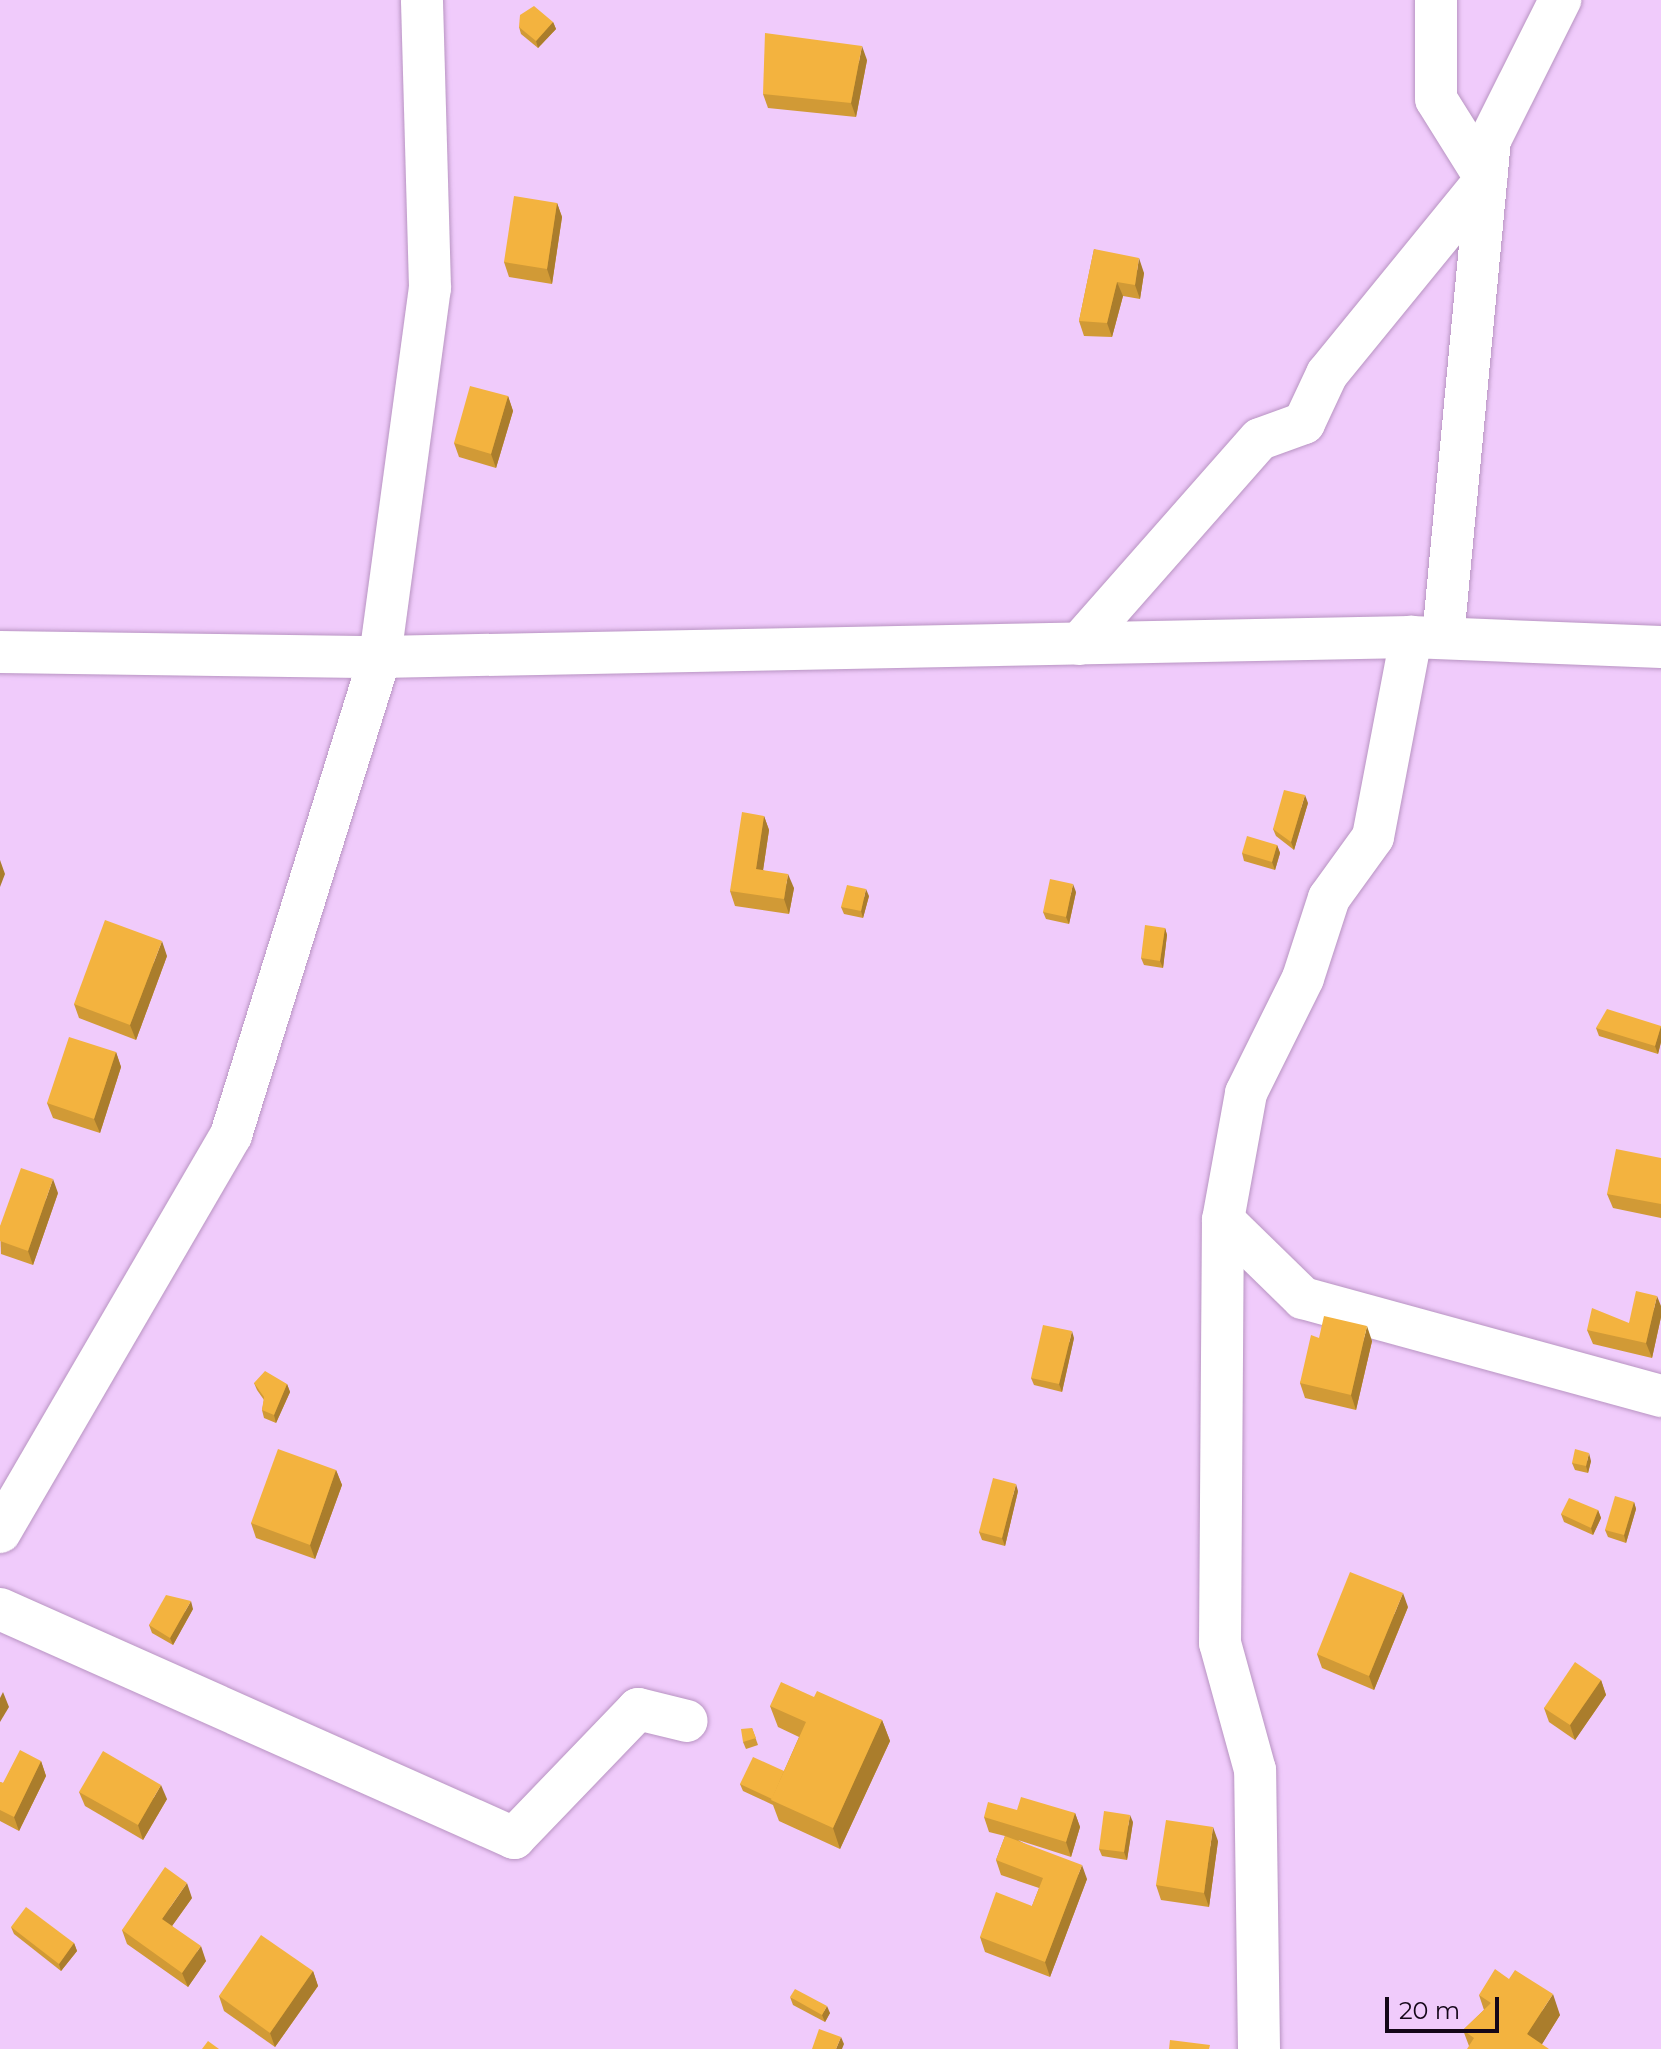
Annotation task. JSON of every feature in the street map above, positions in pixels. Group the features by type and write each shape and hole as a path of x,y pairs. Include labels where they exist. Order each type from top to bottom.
{"street":[{"path":"0,1532 231,1135 380,657 430,288 422,0"},
{"path":"1436,0 1436,99 1486,179"},
{"path":"1259,2049 1255,1770 1220,1643 1223,1220 1246,1093 1303,978 1329,898 1373,837 1427,638 1490,140 1560,0"},
{"path":"1079,644 1260,439 1304,423 1327,374 1486,179"},
{"path":"0,652 380,657 1427,638 1661,647"},
{"path":"1223,1220 1303,1298 1661,1396"},
{"path":"0,1609 514,1838 638,1709 687,1721"}],"building":[{"path":"534,6 553,22 536,41 519,27 520,15"},
{"path":"765,33 862,46 851,103 763,94"},
{"path":"514,196 557,203 547,269 504,262"},
{"path":"1094,249 1139,258 1135,285 1117,282 1107,323 1079,321"},
{"path":"470,386 508,396 491,454 454,443"},
{"path":"1284,790 1305,795 1291,842 1273,829"},
{"path":"742,812 764,816 756,869 788,874 784,899 730,891"},
{"path":"1247,836 1277,845 1272,862 1242,853"},
{"path":"1050,879 1073,884 1066,917 1043,912"},
{"path":"847,885 866,889 861,911 841,907"},
{"path":"105,920 162,941 130,1025 74,1004"},
{"path":"1145,925 1165,928 1160,961 1141,958"},
{"path":"1607,1009 1661,1026 1655,1046 1596,1028"},
{"path":"69,1037 116,1052 94,1119 47,1103"},
{"path":"1616,1149 1661,1158 1661,1204 1607,1194"},
{"path":"21,1168 53,1179 28,1251 0,1241 0,1226"},
{"path":"1636,1291 1657,1296 1646,1343 1587,1330 1592,1308 1629,1323"},
{"path":"1324,1316 1367,1326 1351,1395 1300,1383 1311,1335 1319,1338"},
{"path":"1043,1325 1072,1331 1059,1384 1031,1378"},
{"path":"265,1371 287,1384 274,1415 262,1410 264,1397 254,1383"},
{"path":"278,1449 336,1470 310,1545 251,1523"},
{"path":"1575,1449 1589,1453 1586,1466 1572,1463"},
{"path":"993,1478 1016,1484 1002,1538 979,1532"},
{"path":"1615,1496 1634,1502 1624,1535 1605,1530"},
{"path":"1569,1498 1598,1510 1591,1528 1561,1514"},
{"path":"1350,1572 1403,1593 1369,1676 1317,1654"},
{"path":"166,1595 191,1601 170,1638 149,1625"},
{"path":"1575,1662 1601,1680 1570,1725 1544,1708"},
{"path":"781,1682 814,1697 817,1691 882,1720 833,1828 771,1800 806,1722 770,1706"},
{"path":"752,1728 756,1738 743,1742 741,1729"},
{"path":"20,1750 41,1761 14,1817 0,1810 0,1782 3,1783"},
{"path":"103,1751 161,1785 138,1825 79,1792"},
{"path":"753,1757 784,1771 772,1799 740,1784"},
{"path":"1021,1797 1075,1813 1066,1842 984,1817 988,1802 1017,1810"},
{"path":"1104,1811 1130,1815 1124,1852 1099,1849"},
{"path":"1166,1820 1213,1827 1204,1893 1156,1885"},
{"path":"1005,1836 1082,1865 1045,1962 980,1937 996,1892 1032,1906 1043,1878 996,1860"},
{"path":"165,1867 187,1883 162,1919 201,1946 182,1973 122,1930"},
{"path":"26,1907 74,1943 59,1964 11,1927"},
{"path":"261,1935 313,1971 270,2033 219,1996"},
{"path":"1495,1969 1509,1979 1515,1970 1553,1994 1527,2034 1549,2049 1467,2049 1474,2038 1463,2030 1491,2003 1479,1995"},
{"path":"795,1989 827,2006 822,2015 790,1997"},
{"path":"819,2029 841,2037 836,2049 812,2049"},
{"path":"1170,2040 1210,2045 1209,2049 1169,2049"},
{"path":"208,2041 219,2049 202,2049"}]}
